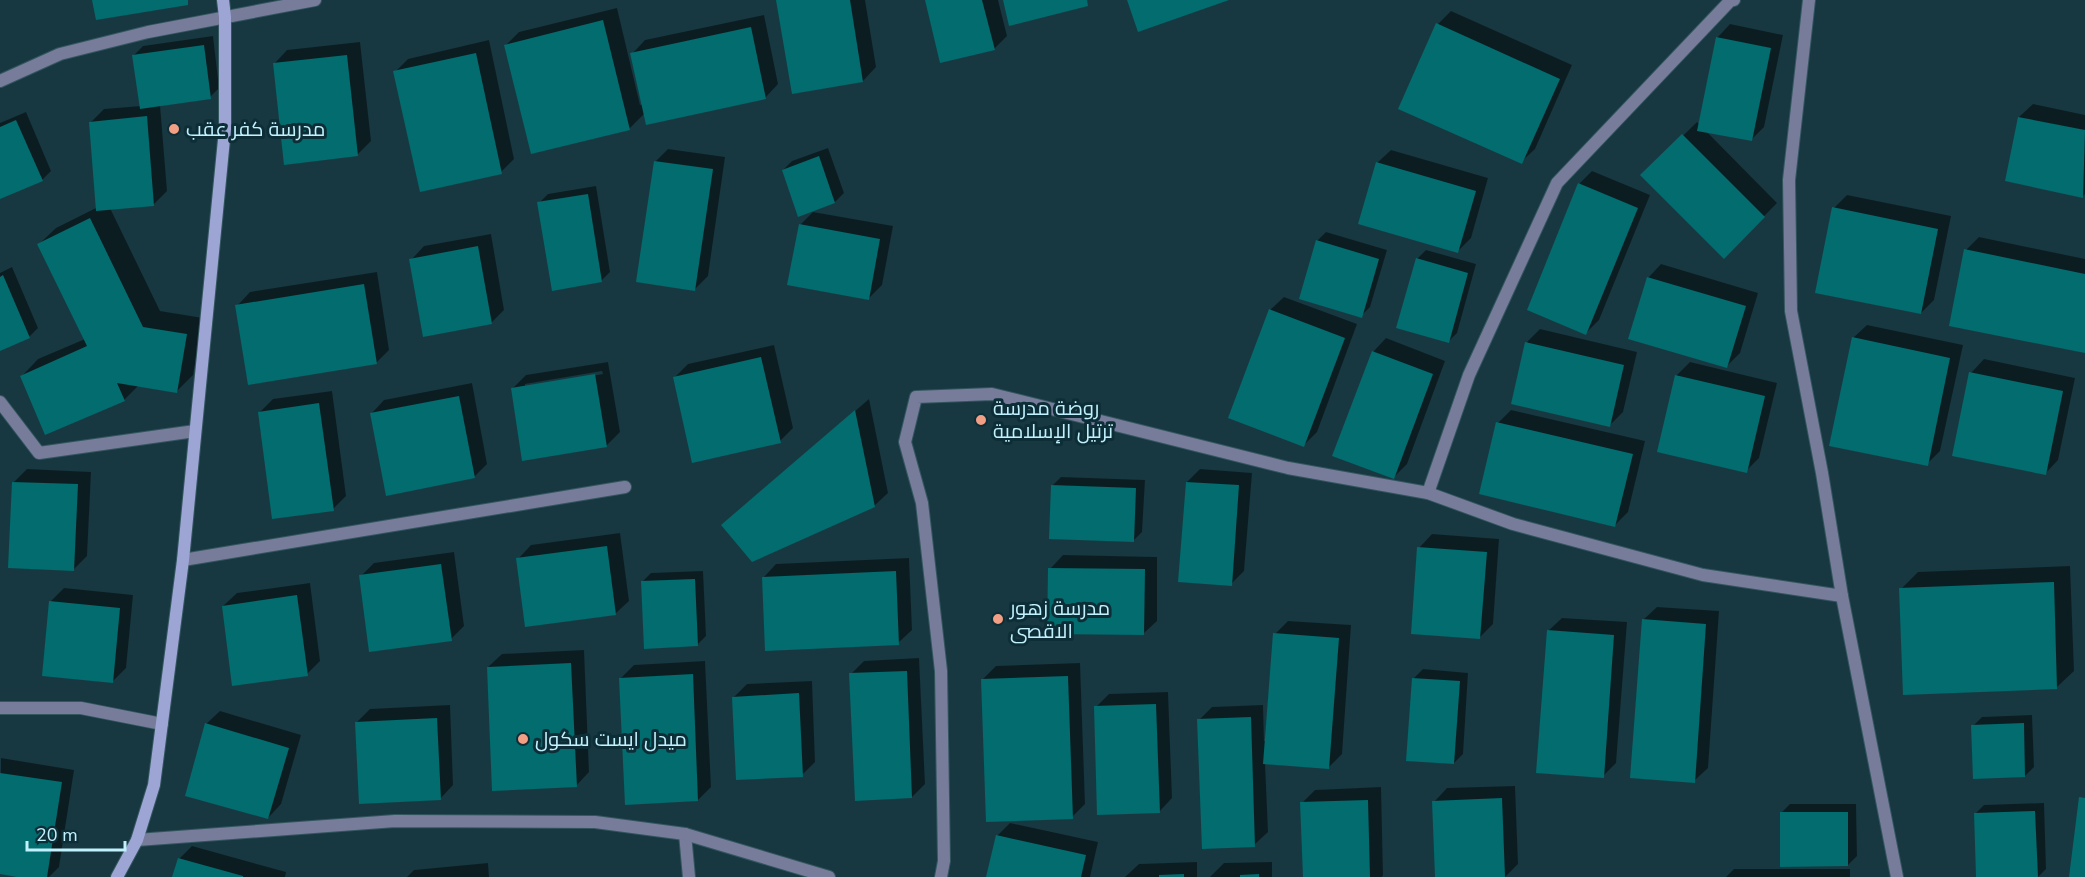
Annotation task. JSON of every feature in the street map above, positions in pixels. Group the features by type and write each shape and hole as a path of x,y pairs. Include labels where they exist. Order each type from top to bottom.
{"street":[{"path":"117,877 137,840 154,785 183,560 225,129 223,0"},
{"path":"0,81 60,54 148,32 315,0"},
{"path":"1428,493 1469,375 1557,183 1734,0"},
{"path":"1809,0 1789,180 1791,311 1822,473 1842,596 1897,877"},
{"path":"941,877 944,850 941,671 922,503 905,442 916,397 992,394 1288,468 1428,493 1513,524 1703,574 1842,596"},
{"path":"0,402 39,453 195,431"},
{"path":"183,560 625,487"},
{"path":"0,708 81,708 162,723"},
{"path":"137,840 395,821 595,822 685,834 829,877"},
{"path":"685,834 689,877"}],"building":[{"path":"92,0 188,0 188,5 96,20"},
{"path":"776,0 850,0 863,82 792,94"},
{"path":"925,0 982,0 995,50 940,63"},
{"path":"1003,0 1087,0 1088,6 1009,26"},
{"path":"1127,0 1229,0 1138,32"},
{"path":"603,20 630,130 531,154 504,45"},
{"path":"1436,23 1560,79 1522,164 1398,109"},
{"path":"751,27 766,99 646,125 630,53"},
{"path":"1716,37 1771,48 1752,141 1697,131"},
{"path":"204,45 211,99 140,109 132,55"},
{"path":"476,53 502,174 420,192 393,71"},
{"path":"347,55 358,156 284,165 273,63"},
{"path":"147,116 154,206 96,211 89,122"},
{"path":"2018,117 2085,130 2083,198 2005,181"},
{"path":"16,120 43,181 0,199 0,127"},
{"path":"1682,134 1765,217 1724,259 1640,175"},
{"path":"819,156 835,203 798,217 782,170"},
{"path":"654,161 713,169 695,291 636,282"},
{"path":"1376,162 1476,191 1458,253 1358,224"},
{"path":"1578,183 1638,208 1586,335 1527,310"},
{"path":"588,194 602,282 552,291 537,202"},
{"path":"1832,207 1938,229 1921,314 1815,293"},
{"path":"90,218 143,327 187,334 177,393 117,383 125,401 45,435 20,376 87,346 37,244"},
{"path":"799,224 880,239 869,300 787,285"},
{"path":"1316,240 1379,259 1362,318 1299,299"},
{"path":"478,246 492,324 423,337 409,259"},
{"path":"1964,249 2085,274 2085,353 1949,326"},
{"path":"1416,258 1468,273 1449,343 1396,328"},
{"path":"3,275 30,338 0,351 0,277"},
{"path":"1647,277 1746,306 1727,368 1628,339"},
{"path":"364,284 377,364 248,385 235,305"},
{"path":"1269,309 1345,338 1304,447 1228,418"},
{"path":"1852,337 1950,358 1928,466 1829,446"},
{"path":"1525,342 1624,365 1610,427 1511,404"},
{"path":"1372,351 1433,374 1394,479 1332,456"},
{"path":"761,357 781,443 692,463 673,377"},
{"path":"1969,372 2063,391 2046,475 1952,456"},
{"path":"595,374 607,447 522,461 511,388"},
{"path":"1675,375 1765,396 1747,473 1657,452"},
{"path":"459,396 475,478 386,496 370,413"},
{"path":"319,403 334,511 272,519 258,412"},
{"path":"855,410 875,507 752,562 721,525"},
{"path":"1496,422 1633,454 1615,527 1479,494"},
{"path":"12,482 78,484 74,571 8,568"},
{"path":"1186,482 1239,485 1232,586 1178,582"},
{"path":"1051,485 1136,488 1134,542 1049,539"},
{"path":"607,546 616,615 525,627 516,558"},
{"path":"1417,547 1487,552 1480,639 1411,634"},
{"path":"441,564 452,641 369,652 359,575"},
{"path":"1048,568 1145,569 1144,635 1047,634"},
{"path":"896,571 899,645 765,651 762,577"},
{"path":"695,579 698,646 644,649 641,581"},
{"path":"2054,582 2057,689 1903,695 1899,588"},
{"path":"297,595 308,676 232,686 222,606"},
{"path":"49,601 120,608 113,683 42,676"},
{"path":"1642,619 1706,624 1695,783 1630,778"},
{"path":"1547,630 1614,635 1604,778 1536,773"},
{"path":"1273,633 1339,638 1329,769 1263,764"},
{"path":"571,663 577,787 492,791 487,667"},
{"path":"907,671 912,798 855,801 849,673"},
{"path":"693,674 698,801 625,805 619,678"},
{"path":"1068,676 1073,819 986,822 981,679"},
{"path":"1412,678 1460,681 1454,764 1406,761"},
{"path":"799,693 803,777 736,780 732,697"},
{"path":"1156,704 1160,813 1097,815 1094,706"},
{"path":"1251,717 1255,847 1202,849 1197,719"},
{"path":"437,718 441,800 359,804 355,722"},
{"path":"205,723 289,748 268,819 185,796"},
{"path":"2024,723 2025,777 1973,779 1971,725"},
{"path":"0,773 62,782 47,877 17,877 0,874"},
{"path":"2079,797 2085,798 2085,877 2069,877"},
{"path":"1502,798 1505,877 1435,877 1432,801"},
{"path":"1368,800 1370,877 1303,877 1300,802"},
{"path":"2035,811 2038,877 1976,877 1974,813"},
{"path":"1780,812 1848,812 1848,866 1780,867"},
{"path":"996,835 1086,855 1081,877 986,877"},
{"path":"178,858 243,876 243,877 172,877"},
{"path":"1184,874 1184,877 1159,877 1159,875"},
{"path":"1259,874 1259,877 1240,877 1240,875"}],"place":[{"name":"مدرسة كفر عقب","path":"174,129"},
{"name":"روضة مدرسة ترتيل الإسلامية","path":"981,420"},
{"name":"مدرسة زهور الاقصى","path":"998,619"},
{"name":"ميدل ايست سكول","path":"523,739"}]}
